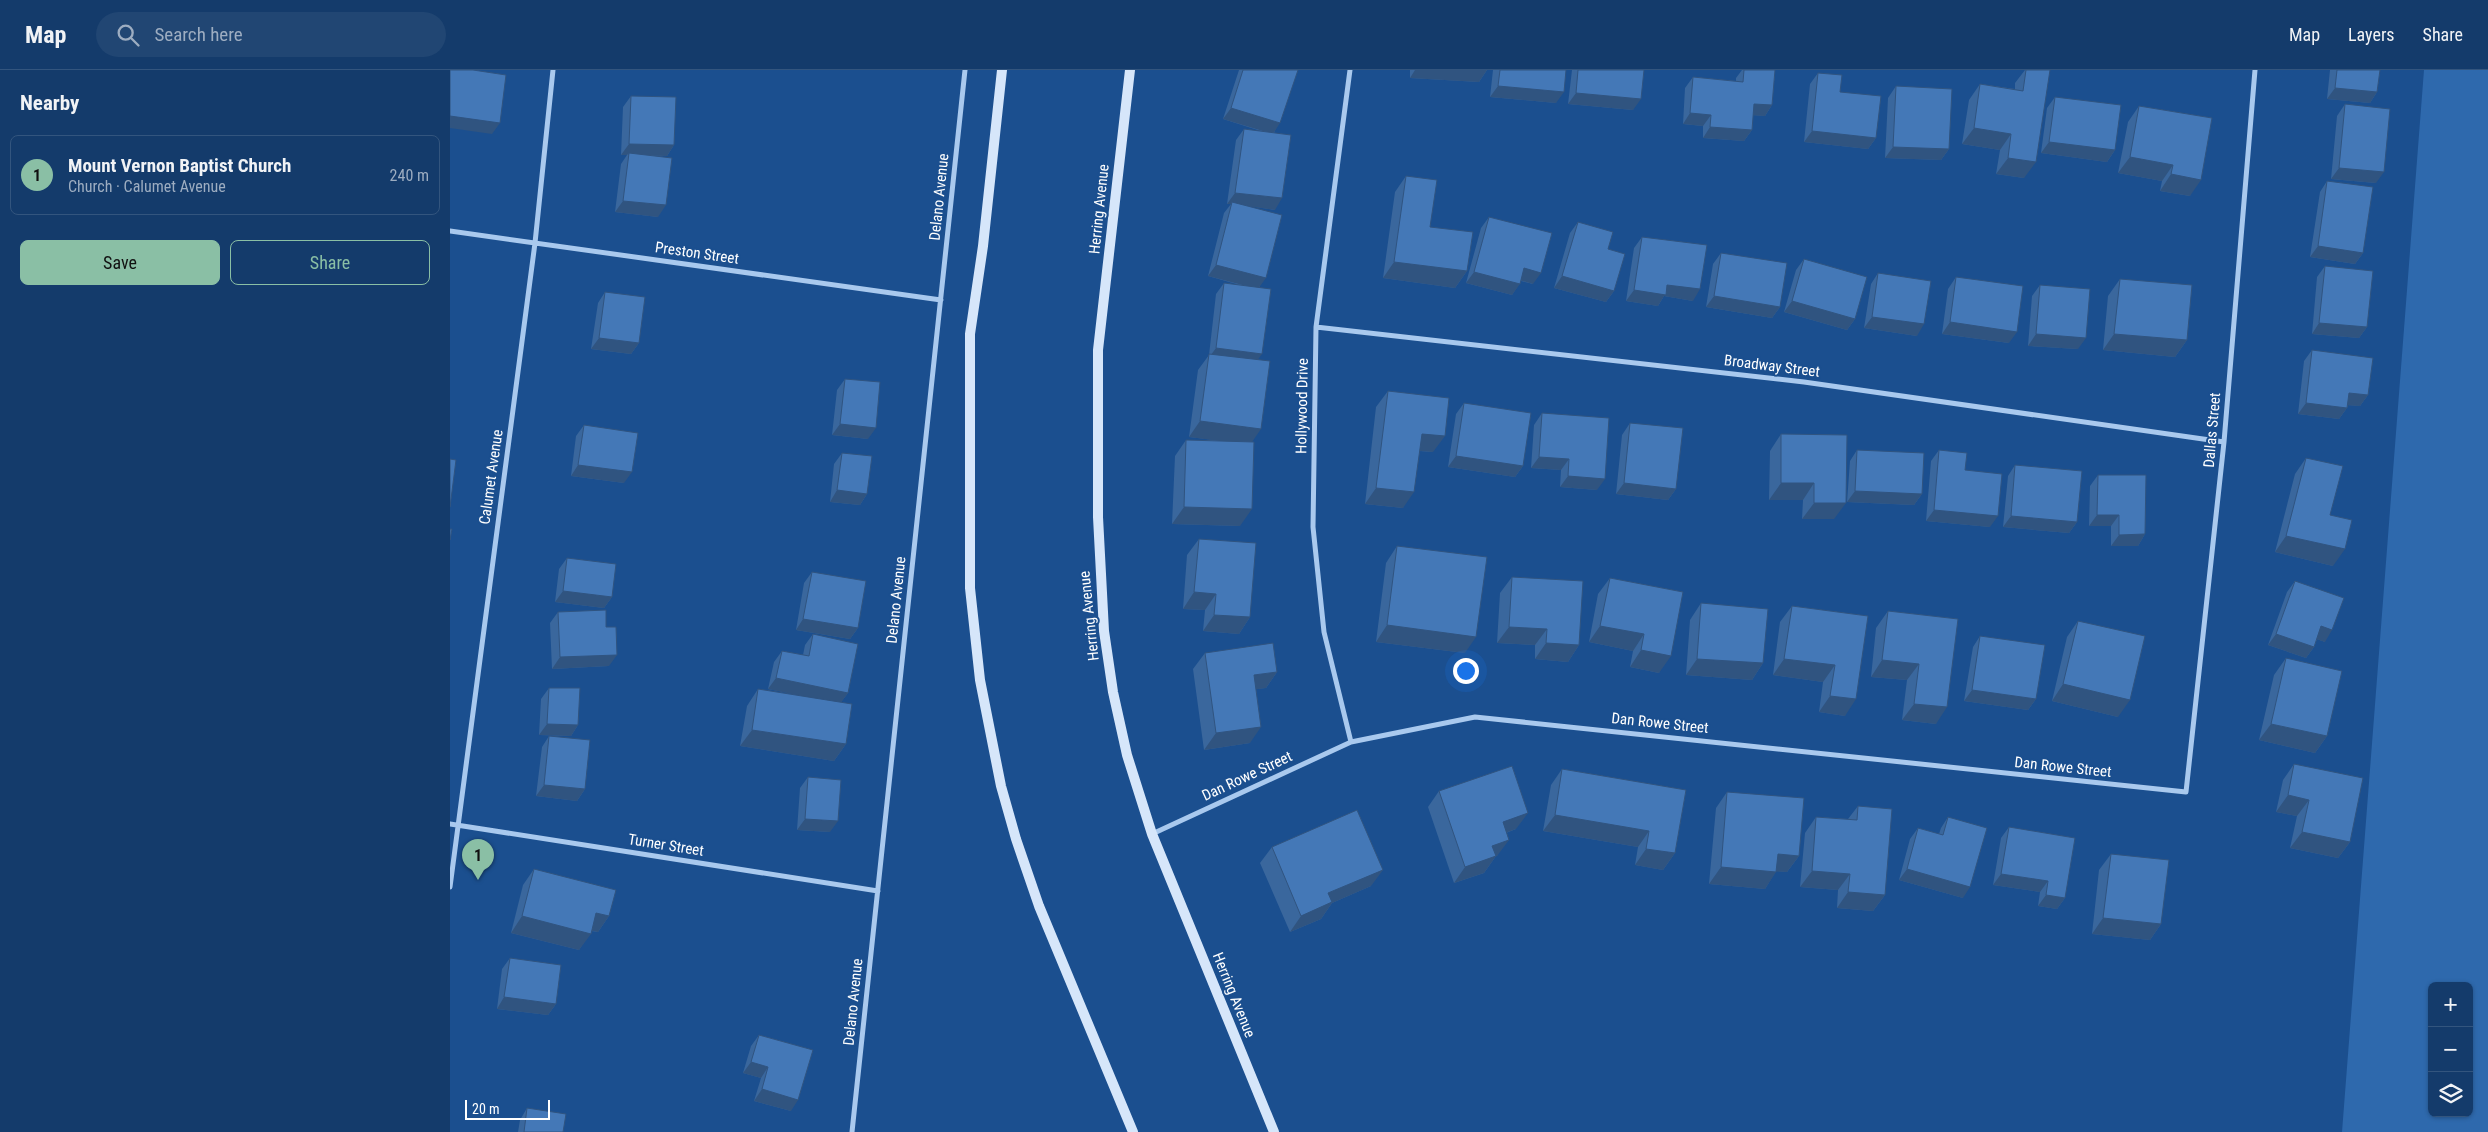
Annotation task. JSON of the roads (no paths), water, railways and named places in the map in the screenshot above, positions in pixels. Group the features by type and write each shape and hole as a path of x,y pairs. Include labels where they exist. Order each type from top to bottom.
{"main road":[{"path":"1002,70 983,246 970,334 970,588 980,680 1001,786 1016,838 1040,906 1133,1132"},
{"name":"Herring Avenue","path":"1130,70 1098,350 1098,535 1104,631 1113,692 1127,755 1152,834 1274,1132"}],"street":[{"name":"Calumet Avenue","path":"450,887 535,243 553,70"},
{"name":"Delano Avenue","path":"852,1132 965,70"},
{"name":"Hollywood Drive","path":"1350,70 1316,327 1314,546 1324,632 1351,742"},
{"name":"Dallas Street","path":"2186,792 2224,442 2255,70"},
{"name":"Preston Street","path":"450,231 941,300"},
{"name":"Broadway Street","path":"1316,327 1804,382 2224,442"},
{"name":"Dan Rowe Street","path":"1152,834 1351,742 1475,717 2186,792"},
{"name":"Turner Street","path":"450,824 878,891"}],"place":[{"name":"Mount Vernon Baptist Church","path":"478,880"}]}
